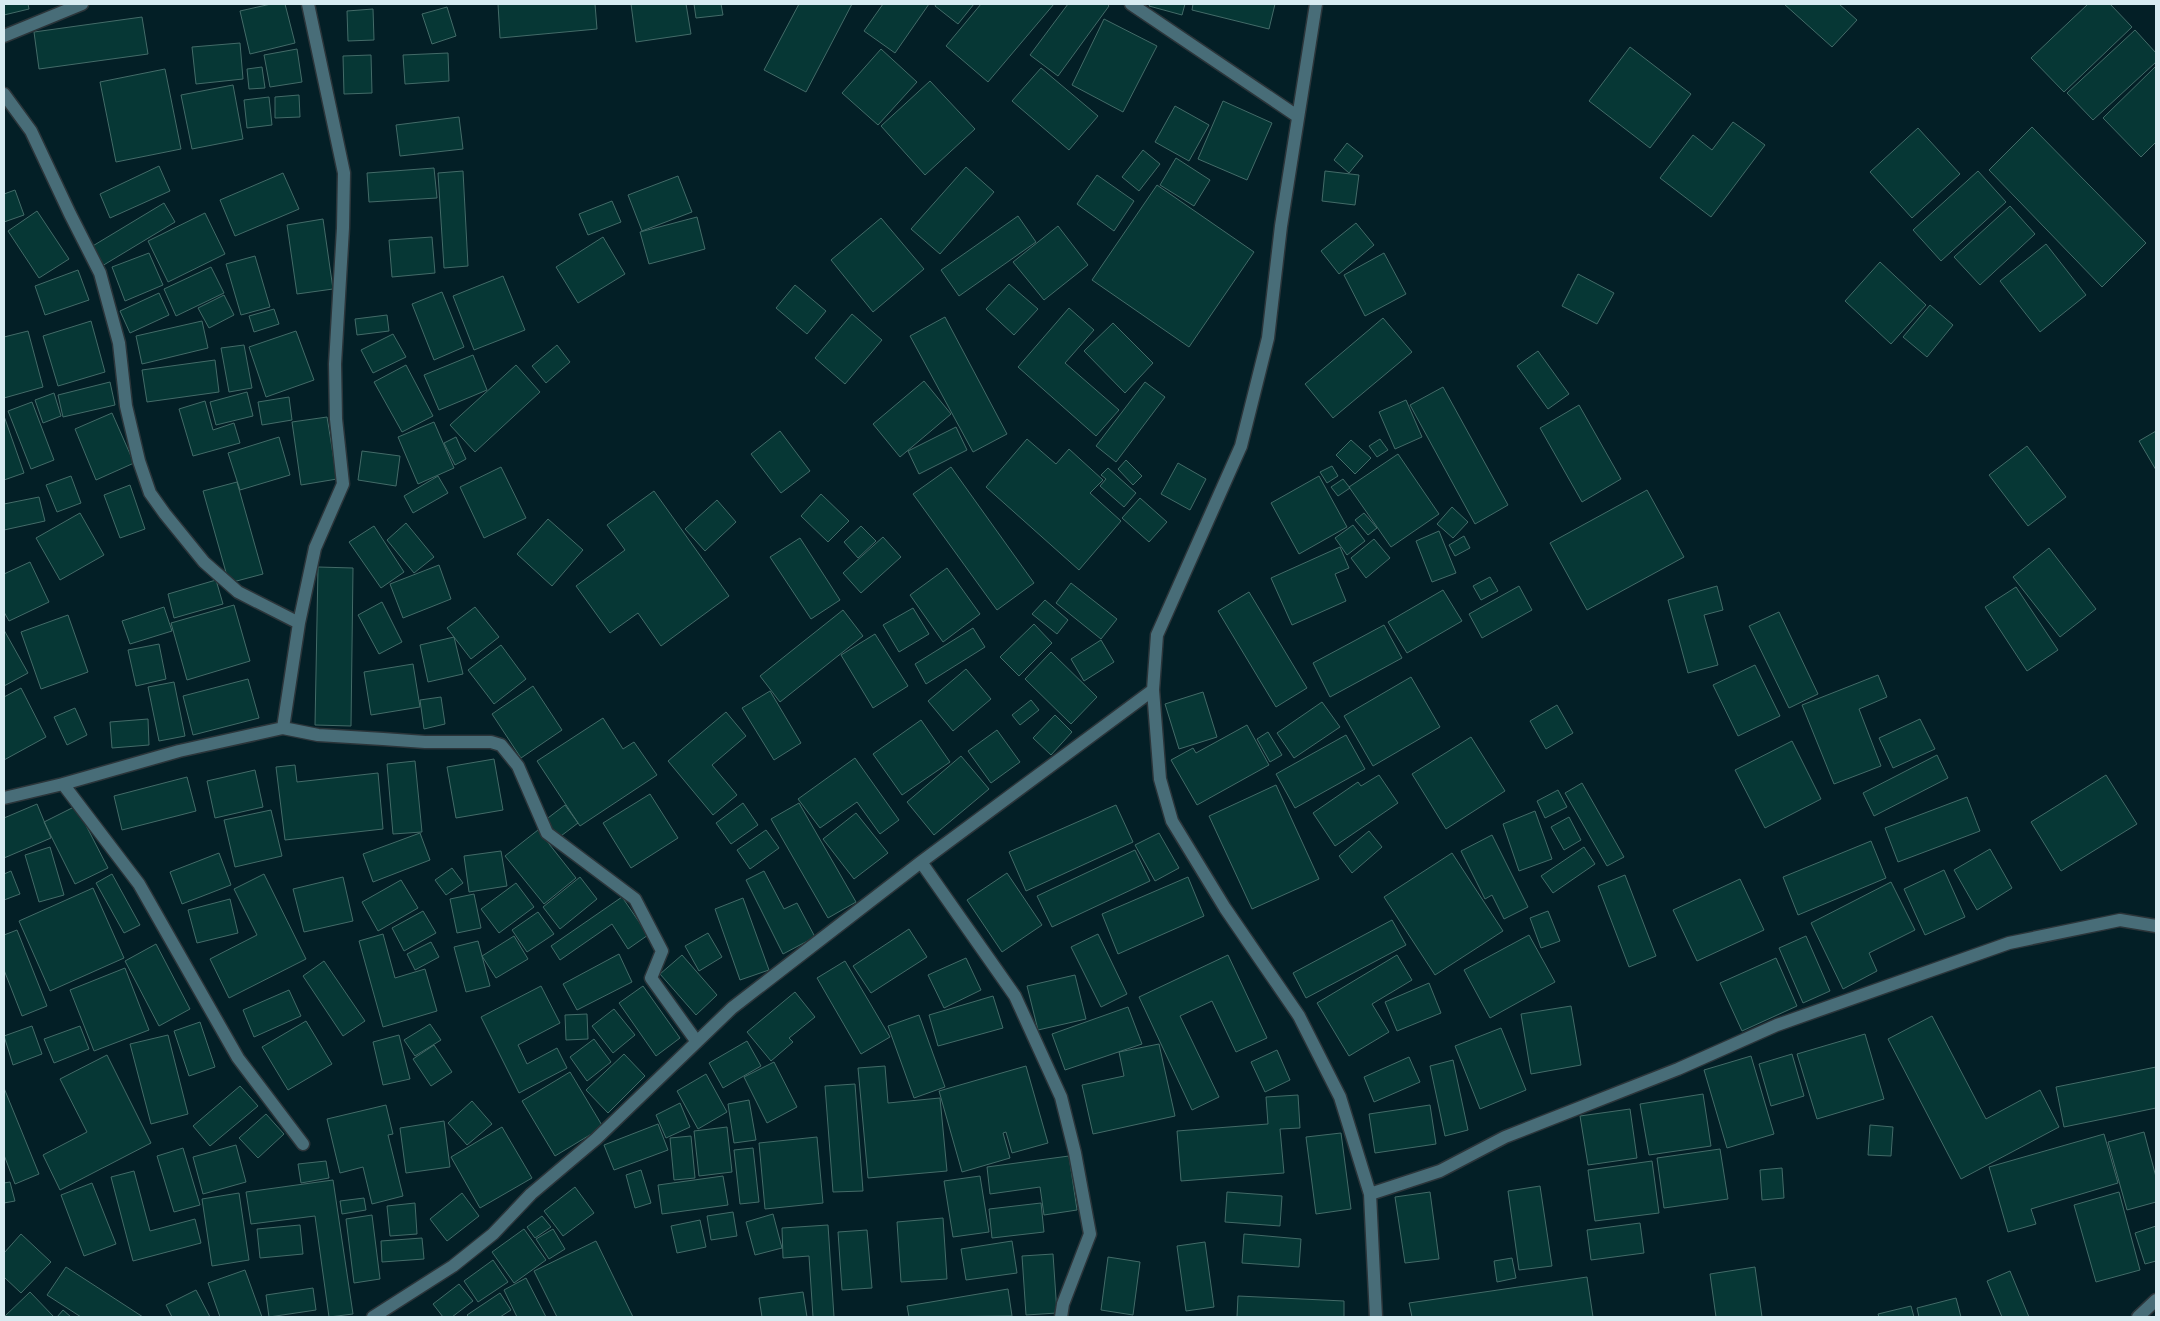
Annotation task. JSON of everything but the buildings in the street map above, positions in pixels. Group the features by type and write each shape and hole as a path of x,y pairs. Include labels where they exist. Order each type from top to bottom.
{"street":[{"path":"4,36 82,4"},
{"path":"283,728 299,623 316,548 343,484 336,419 335,364 343,228 344,173 308,4"},
{"path":"1131,4 1297,116"},
{"path":"1316,4 1297,116 1268,338 1241,446 1157,635 1153,690 1160,779 1172,821 1225,908 1299,1016 1340,1097 1370,1194 1376,1317"},
{"path":"4,94 31,131 100,273 119,343 126,406 139,461 150,493 204,562 238,592 299,623"},
{"path":"373,1317 453,1266 493,1234 531,1194 596,1139 732,1008 921,862 1153,690"},
{"path":"4,798 63,784 179,751 283,728 318,735 425,742 491,742 501,746 518,766 547,833 635,899 662,951 651,978 696,1042"},
{"path":"63,784 139,884 238,1058 303,1144"},
{"path":"921,862 1015,996 1061,1097 1075,1153 1090,1234 1063,1304 1061,1317"},
{"path":"1370,1194 1440,1171 1505,1138 1678,1069 1777,1025 2009,943 2120,920 2156,926"},
{"path":"2138,1317 2156,1300"}]}
